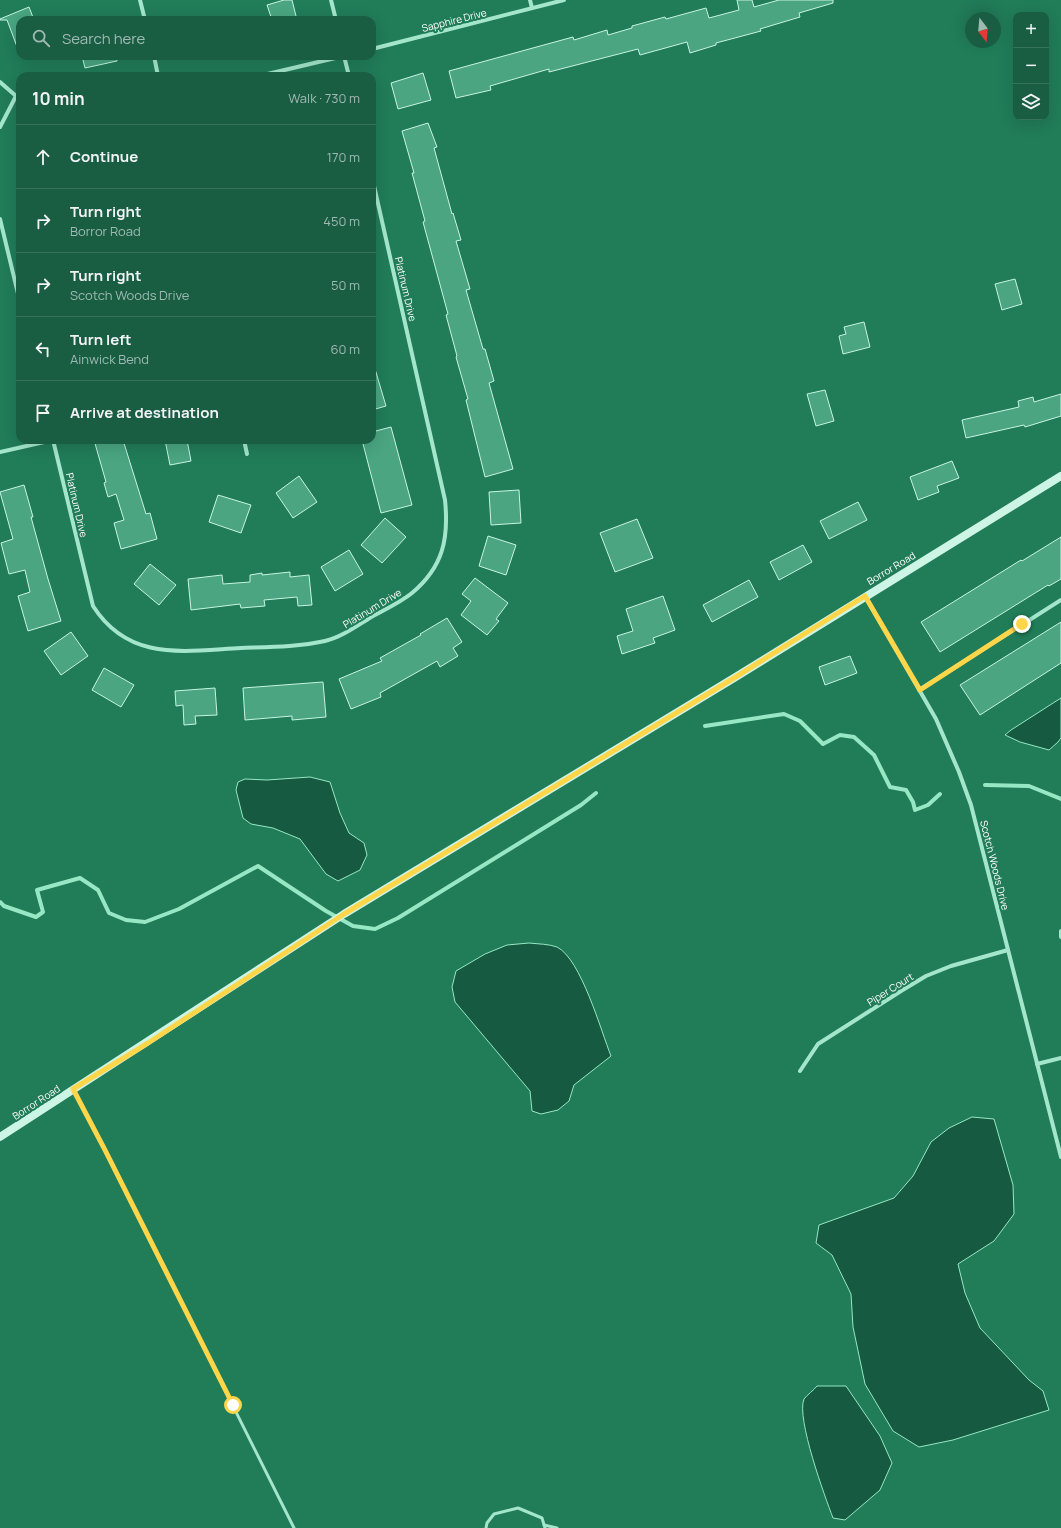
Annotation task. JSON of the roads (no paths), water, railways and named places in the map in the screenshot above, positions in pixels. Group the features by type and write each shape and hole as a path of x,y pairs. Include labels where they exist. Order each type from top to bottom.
{"street":[{"path":"140,0 144,16"},
{"path":"331,0 335,16"},
{"path":"530,0 532,8"},
{"name":"Sapphire Drive","path":"376,48 564,0"},
{"path":"155,60 157,72"},
{"path":"276,72 327,60"},
{"path":"345,60 348,72"},
{"path":"0,82 16,94"},
{"path":"0,127 16,99"},
{"name":"Platinum Drive","path":"54,444 93,606 107,624 122,637 135,644 155,649 190,651 262,647 326,641 341,635 411,594 430,574 444,546 447,521 445,500 376,195"},
{"path":"0,219 16,285"},
{"path":"0,452 35,444"},
{"path":"245,444 247,454"},
{"name":"Borror Road","path":"0,1137 73,1089 148,1043 344,914 734,678 1061,476"},
{"name":"Scotch Woods Drive","path":"865,596 920,690 947,742 971,805 1061,1157"},
{"path":"920,690 1061,600"},
{"path":"1061,931 1061,937"},
{"name":"Piper Court","path":"800,1071 818,1044 920,980 951,966 1008,950"},
{"path":"1037,1064 1061,1058"}],"lane":[{"path":"73,1089 294,1528"},
{"path":"486,1528 487,1523 494,1514 518,1508 542,1518 545,1526 557,1528"}],"waterway":[{"path":"705,726 784,714 800,721 823,744 840,735 854,737 874,755 890,787 906,790 913,802 915,810 928,805 940,794"},
{"path":"985,785 1029,786 1061,799"},
{"path":"0,902 4,906 36,917 43,912 37,890 80,878 98,890 109,913 126,920 145,922 179,909 258,866 326,911 353,926 375,929 398,918 581,805 596,793"}]}
